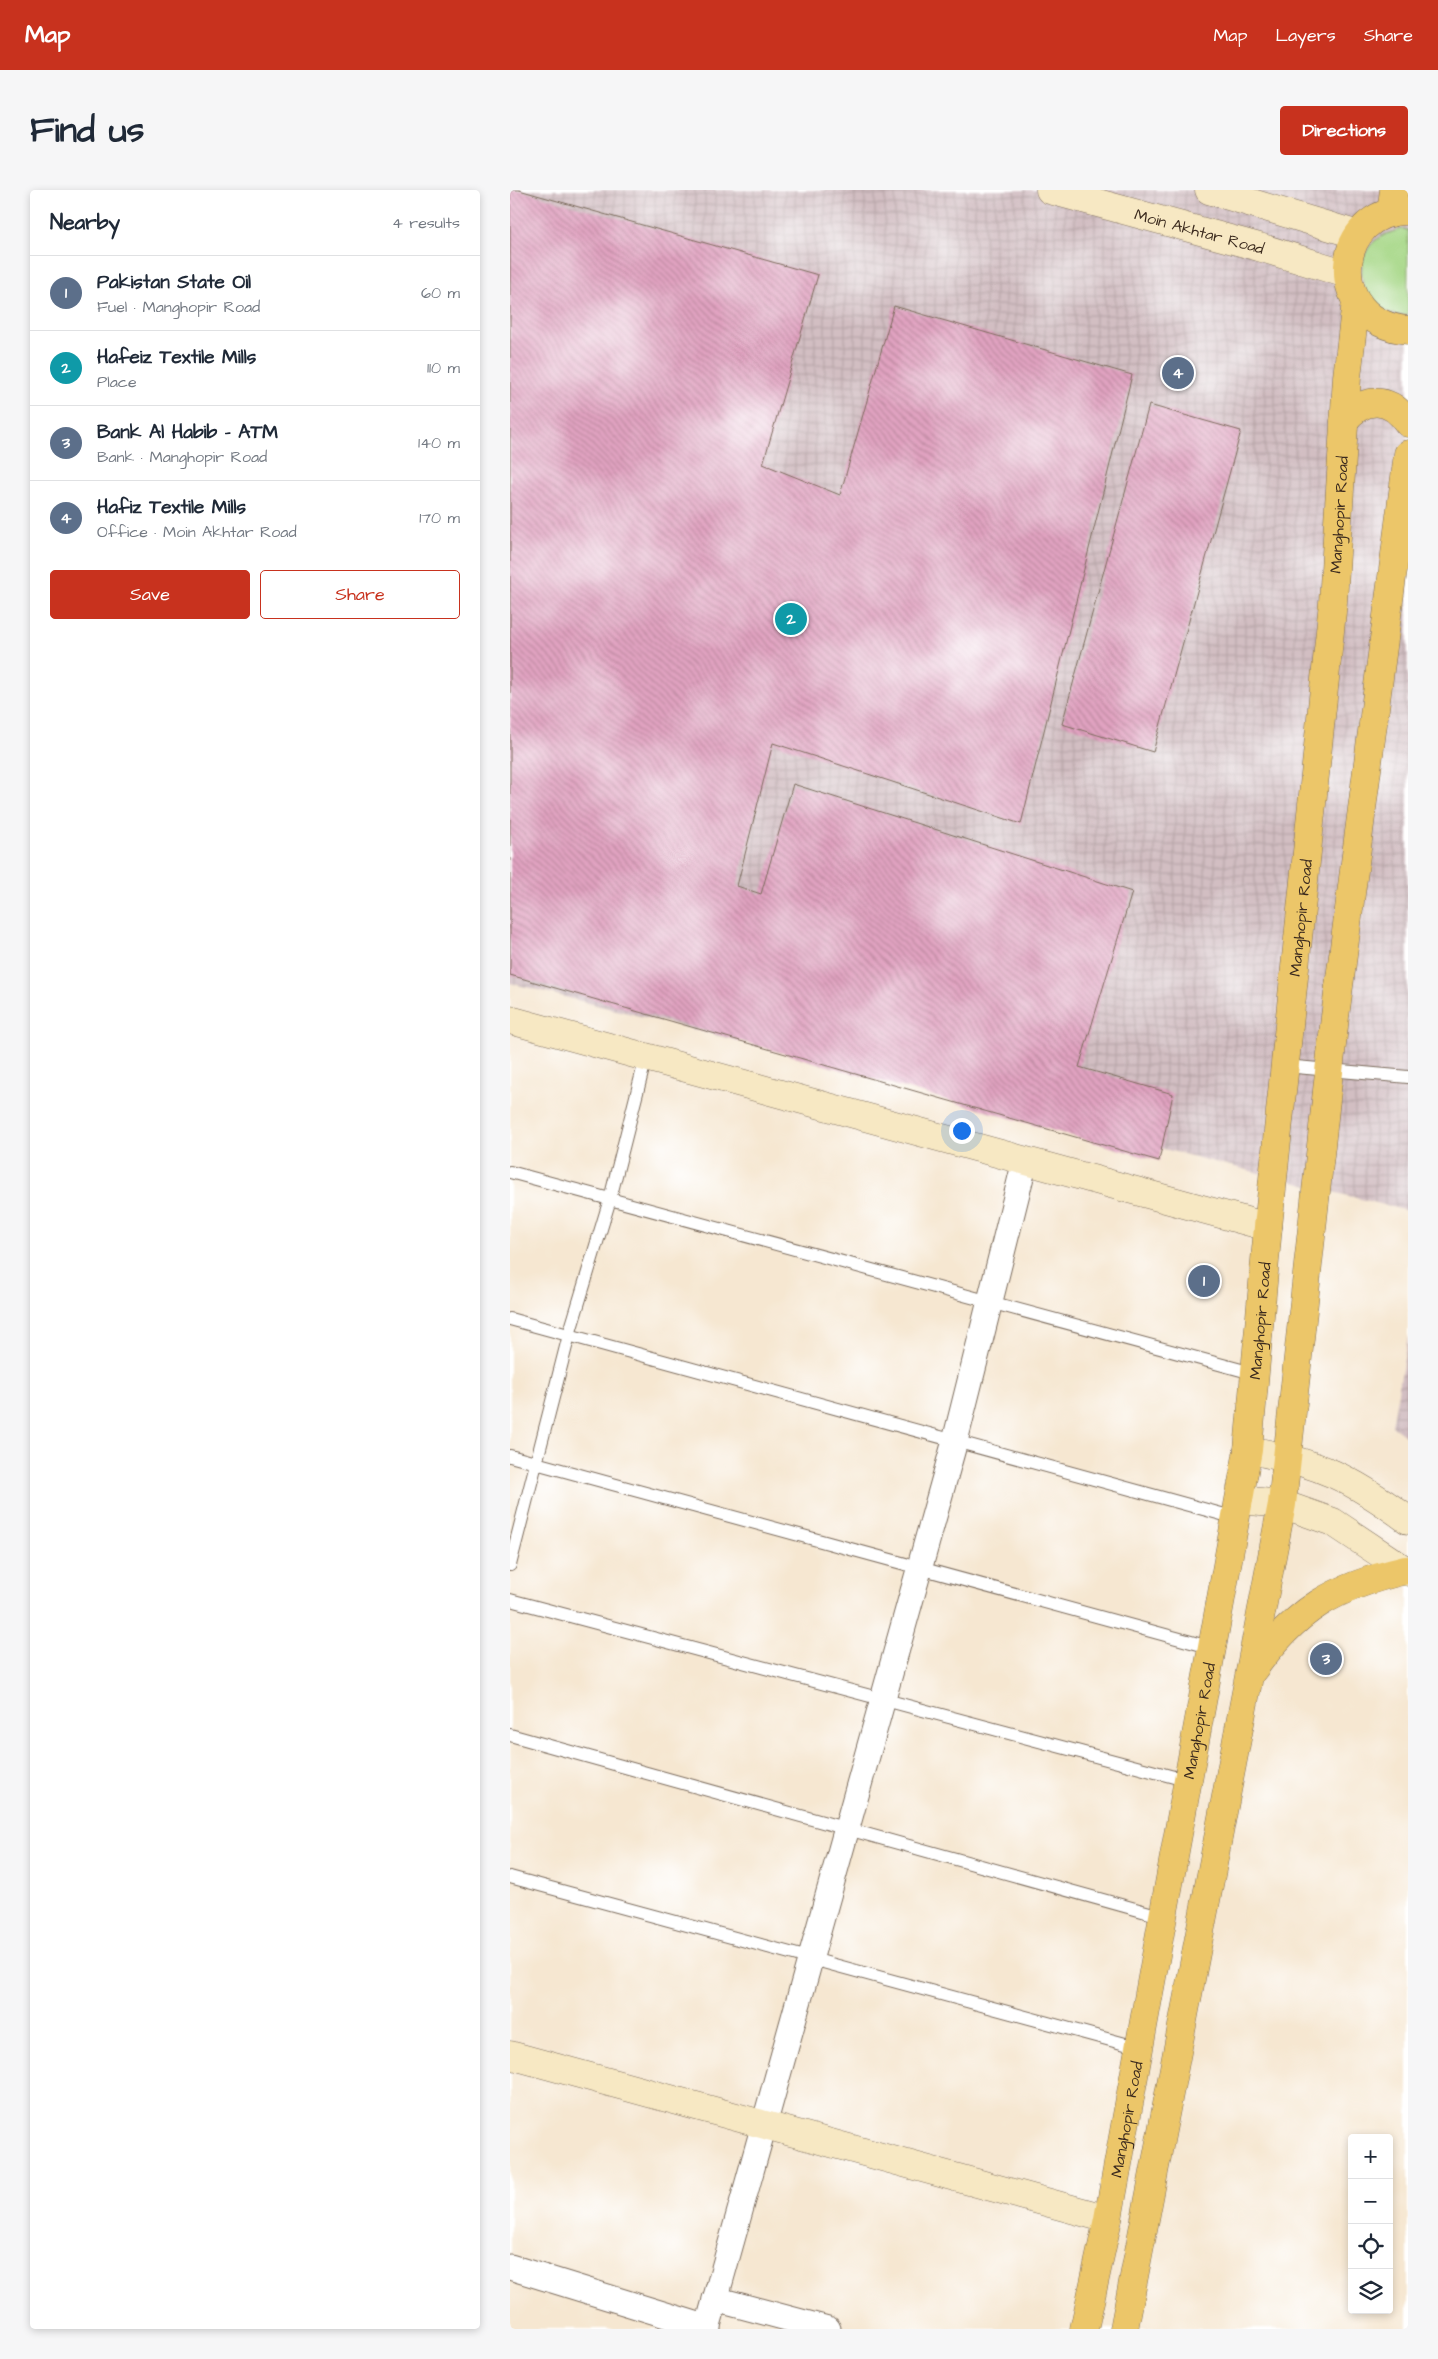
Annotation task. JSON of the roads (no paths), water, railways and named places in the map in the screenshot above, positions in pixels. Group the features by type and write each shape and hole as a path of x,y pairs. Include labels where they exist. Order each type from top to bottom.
{"main road":[{"path":"1398,205 1373,221 1358,235 1349,254 1347,274 1356,301 1366,313 1378,323 1408,330"},
{"name":"Manghopir Road","path":"1084,2329 1108,2219 1140,2048 1248,1450 1268,1227 1333,602 1346,377 1356,301"},
{"path":"1344,421 1360,406 1383,403 1394,407 1408,423"},
{"path":"1124,2329 1282,1504 1329,1069 1408,454"},
{"path":"1250,1676 1272,1644 1300,1616 1332,1594 1368,1579 1407,1571"}],"street":[{"name":"Moin Akhtar Road","path":"1050,190 1259,247 1347,274"},
{"path":"1209,190 1358,235"},
{"path":"510,1020 1268,1227"},
{"path":"510,2267 707,2328 955,1441 1025,1161"},
{"path":"1248,1450 1286,1456 1316,1465 1346,1478 1374,1495 1408,1520"},
{"path":"1238,1509 1282,1504 1333,1522 1407,1571"},
{"path":"510,2055 1108,2219"},
{"path":"716,2299 828,2329"}],"lane":[{"path":"510,1565 569,1335 610,1199 646,1057"},
{"path":"1285,1066 1408,1077"},
{"path":"510,1172 1256,1374"},
{"path":"510,1319 955,1441 1238,1509"},
{"path":"510,1456 1213,1648"},
{"path":"510,1600 1189,1781"},
{"path":"510,1735 1164,1917"},
{"path":"510,1877 1140,2048"}],"place":[{"name":"Hafiz Textile Mills","path":"1178,373"},
{"name":"Hafeiz Textile Mills","path":"791,619"},
{"name":"Pakistan State Oil","path":"1204,1281"},
{"name":"Bank Al Habib - ATM","path":"1326,1659"}]}
